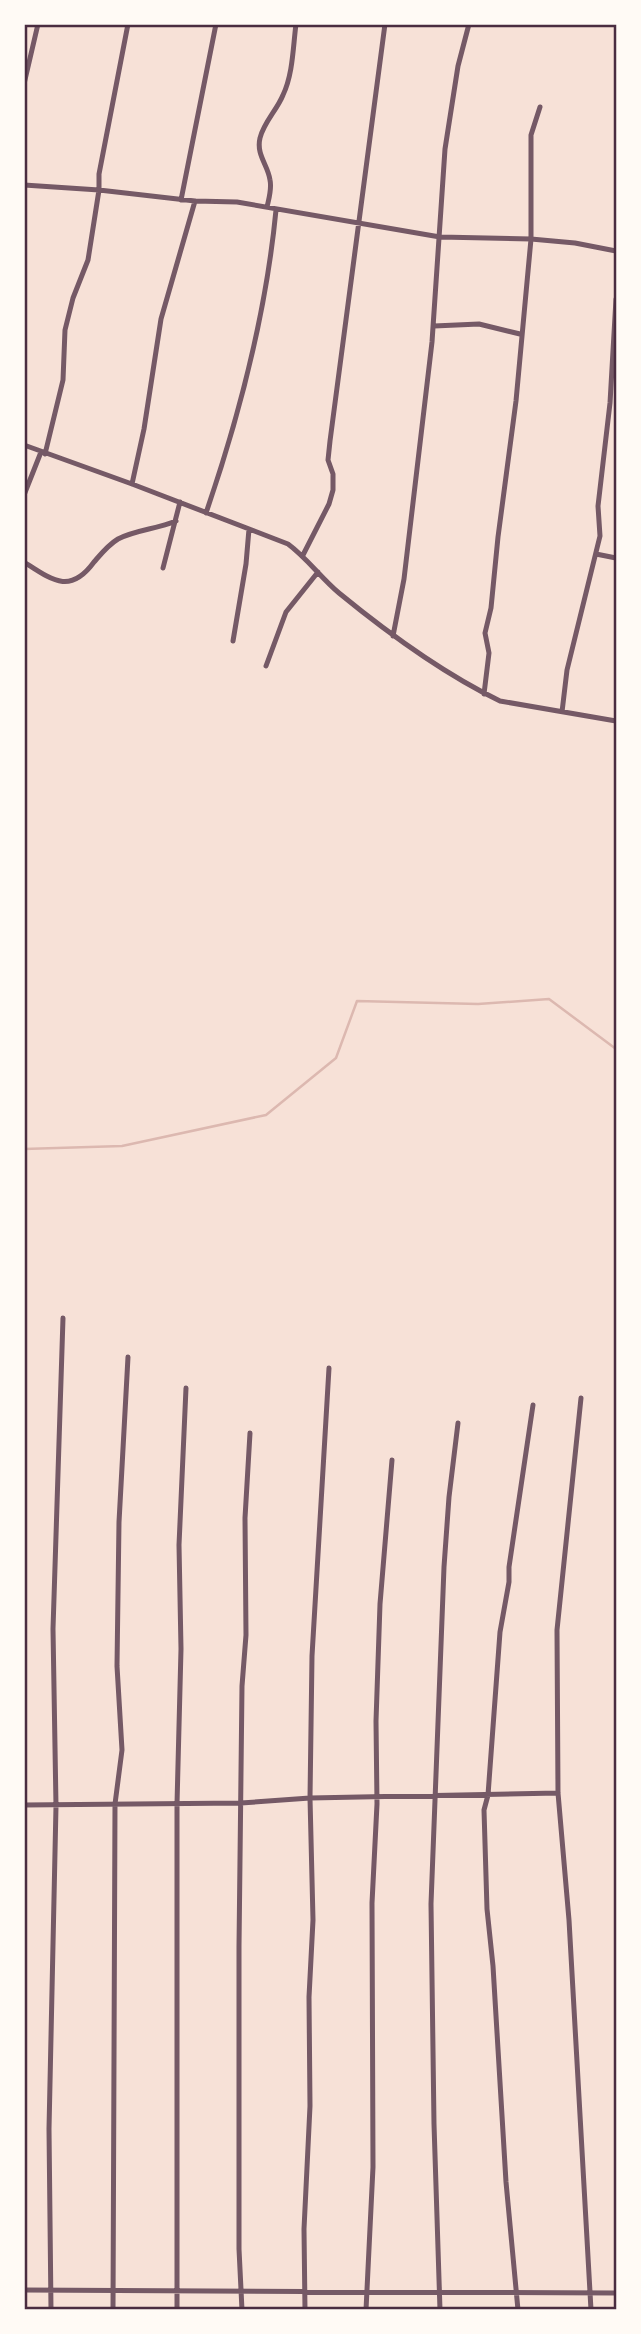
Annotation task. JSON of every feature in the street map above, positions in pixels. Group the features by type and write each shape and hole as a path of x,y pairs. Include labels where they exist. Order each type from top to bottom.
{"street":[{"path":"24,84 38,24"},
{"path":"25,492 43,453 63,380 65,330 73,298 88,260 101,165 128,24"},
{"path":"181,200 216,24"},
{"path":"267,207 270,177 259,151 260,139 287,85 296,24"},
{"path":"303,555 329,504 333,490 333,474 328,460 385,24"},
{"path":"393,636 410,537 434,326 440,200 449,119 458,66 469,24"},
{"path":"484,694 489,653 485,633 491,608 516,401 520,334 531,239 531,135 540,107"},
{"path":"24,185 99,190 181,200 237,202 440,237 531,239 575,243 617,251"},
{"path":"132,484 144,429 161,319 195,201"},
{"path":"206,513 243,396 270,269 276,210"},
{"path":"562,712 573,645 600,536 598,506 610,403 612,337 617,299"},
{"path":"434,326 479,324 520,334"},
{"path":"27,448 132,484 288,544 303,555 339,592 393,636 484,694 515,705 617,721"},
{"path":"163,568 180,502"},
{"path":"24,562 54,580 77,580 103,550 118,539 176,521"},
{"path":"233,641 249,529"},
{"path":"596,554 617,558"},
{"path":"266,666 286,612 318,572"},
{"path":"51,2309 50,2129 56,1806 53,1629 64,1318"},
{"path":"113,2309 115,1804 122,1750 117,1666 119,1522 128,1357"},
{"path":"305,2309 304,2229 310,2106 309,1997 313,1920 310,1798 312,1657 329,1368"},
{"path":"177,2309 177,1804 181,1649 178,1545 186,1388"},
{"path":"581,1398 557,1630 558,1793 569,1920 591,2309"},
{"path":"518,2309 506,2182 494,1966 487,1909 484,1810 488,1794 501,1624 533,1405"},
{"path":"440,2309 431,1945 447,1521 458,1423"},
{"path":"242,2309 239,2249 242,1686 246,1635 245,1518 250,1433"},
{"path":"366,2309 372,2196 372,1903 376,1721 380,1604 392,1460"},
{"path":"24,1805 241,1803 310,1798 558,1793"},
{"path":"24,2290 617,2293"}],"waterway":[{"path":"24,1149 122,1146 266,1115 336,1058 357,1001 478,1004 549,999 616,1049"}]}
